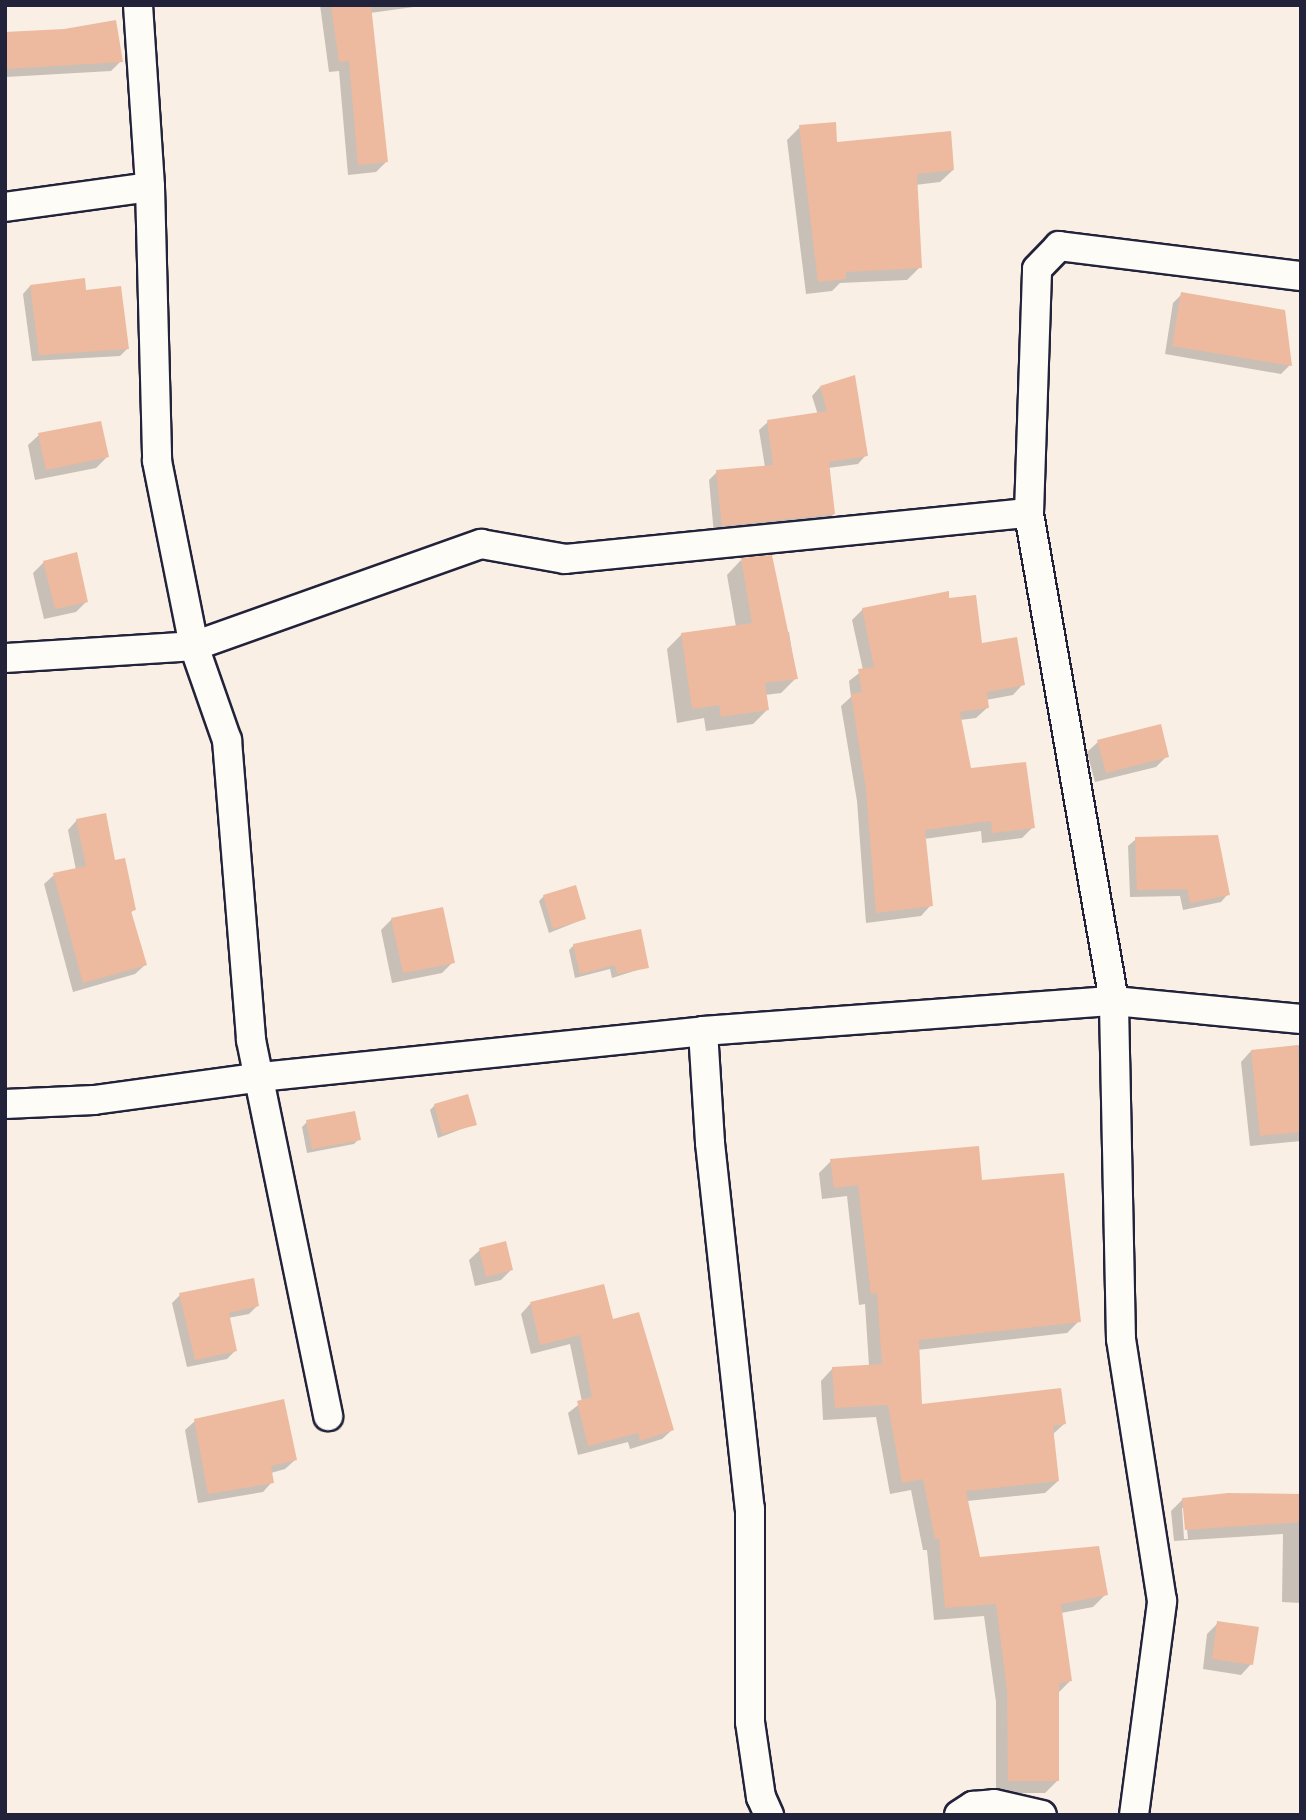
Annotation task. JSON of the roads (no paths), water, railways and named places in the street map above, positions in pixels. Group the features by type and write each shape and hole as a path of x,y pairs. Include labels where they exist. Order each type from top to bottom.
{"street":[{"path":"138,5 150,187 157,461 194,646 227,740 248,1013 328,1416"},
{"path":"5,206 150,187"},
{"path":"1134,1815 1162,1601 1121,1339 1114,1001 1029,513 1037,269 1059,246 1301,276"},
{"path":"5,659 194,646 481,544 565,559 1029,513"},
{"path":"5,1104 94,1100 261,1077 703,1031 1114,1001 1301,1019"},
{"path":"703,1031 710,1143 750,1509 750,1722 761,1797 769,1815"},
{"path":"960,1815 973,1806 994,1804 1042,1815"}]}
